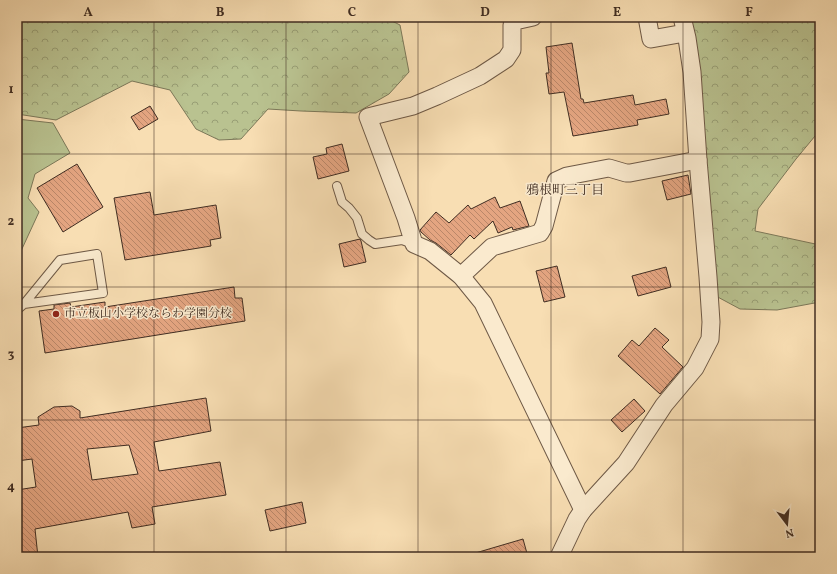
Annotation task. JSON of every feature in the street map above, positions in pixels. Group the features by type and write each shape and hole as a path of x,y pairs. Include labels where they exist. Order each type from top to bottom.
{"street":[{"path":"533,17 515,21 512,25 512,50 506,59 480,76 413,106 368,117 406,218 414,244 430,251 461,276 483,303 583,510"},
{"path":"559,557 577,518 626,463 664,405 695,368 710,339 711,322 708,277 692,72 684,25 651,39 647,17"},
{"path":"461,276 492,247 540,233 544,226 556,182 567,176 609,168 630,173 698,160"}],"lane":[{"path":"337,186 342,202 357,218 362,234 369,240 375,244 402,240 414,244"},
{"path":"17,310 24,304 60,260 97,254 103,293 24,304"}],"green space":[{"path":"17,17 384,17 400,25 409,72 389,94 356,113 268,109 241,139 219,140 196,129 170,90 132,81 56,120 17,114"},
{"path":"682,17 820,17 820,130 758,209 755,231 820,245 820,302 777,310 740,309 714,295"},
{"path":"17,119 53,123 70,153 35,174 28,198 39,212 17,263"}],"building":[{"path":"572,43 581,99 583,99 584,103 633,95 635,105 666,99 669,114 637,120 638,125 573,136 564,92 549,94 546,73 549,73 546,47"},
{"path":"150,106 158,119 139,130 131,117"},
{"path":"342,144 349,171 318,179 313,157 327,154 326,148"},
{"path":"77,164 103,207 63,232 37,188"},
{"path":"688,175 691,194 667,200 662,181"},
{"path":"150,192 154,215 216,205 221,238 210,240 211,246 125,260 114,198"},
{"path":"495,197 500,208 520,201 529,226 513,230 512,227 498,233 493,221 474,239 470,235 451,255 430,240 420,230 436,212 449,223 468,205 471,209"},
{"path":"360,239 366,262 344,267 339,244"},
{"path":"557,266 565,297 544,302 536,271"},
{"path":"666,267 671,287 638,296 632,276"},
{"path":"234,287 235,298 242,298 245,321 45,353 39,311 54,309 54,305 70,303 71,307 105,302 105,307"},
{"path":"655,328 669,340 662,347 683,367 660,394 618,356 632,340 639,346"},
{"path":"206,398 211,431 154,442 159,471 220,462 226,495 152,507 155,524 132,528 128,512 35,529 38,557 17,557 17,490 36,487 32,459 17,461 17,428 39,425 38,417 54,407 72,406 80,411 80,418","holes":["129,445 138,474 92,480 87,449"]},
{"path":"634,399 645,411 622,432 611,420"},
{"path":"302,502 306,523 270,531 265,510"},
{"path":"523,539 528,557 473,557 472,554"}],"place":[{"name":"市立板山小学校ならわ学園分校","path":"56,314"}],"district":[{"name":"鴉根町三丁目","path":"565,191"}]}
